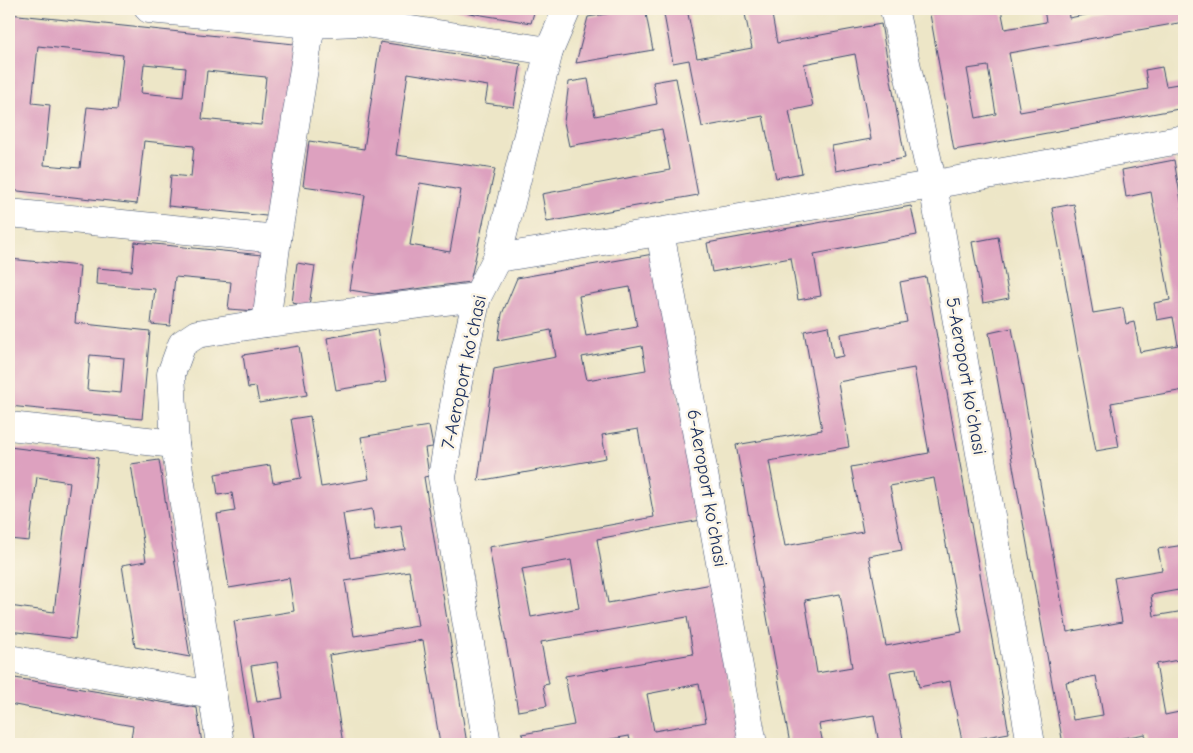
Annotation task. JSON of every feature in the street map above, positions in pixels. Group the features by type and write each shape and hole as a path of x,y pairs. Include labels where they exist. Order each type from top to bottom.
{"street":[{"path":"150,9 311,24 358,22 550,51"},
{"name":"7-Aeroport koʻchasi","path":"487,744 442,477 458,382 477,297 497,258 550,51 567,9"},
{"name":"5-Aeroport koʻchasi","path":"894,9 933,185 1031,744"},
{"path":"266,323 311,24"},
{"path":"497,258 933,185 1184,139"},
{"path":"9,213 277,240"},
{"name":"6-Aeroport koʻchasi","path":"660,232 753,744"},
{"path":"220,744 175,444 170,374 182,344 197,334 266,323 477,297"},
{"path":"9,426 175,444"},
{"path":"9,659 212,695"}],"building":[{"path":"445,9 535,9 531,23"},
{"path":"645,9 653,50 576,63 588,17"},
{"path":"663,9 687,9 697,58 752,48 744,9 771,9 777,43 881,24 905,158 836,171 832,146 871,139 855,54 804,64 813,106 789,111 802,173 776,178 763,116 702,127 689,60 673,63"},
{"path":"961,9 1001,9 1005,29 1046,22 1044,9 1068,9 1069,18 1110,9 1184,9 1184,22 1009,53 1020,112 1148,89 1145,70 1162,67 1166,86 1184,83 1184,108 954,150 930,14","holes":["988,66 996,114 976,118 967,69"]},
{"path":"9,14 294,44 276,217 168,206 171,175 191,177 194,146 144,141 137,204 9,190","holes":["38,46 123,55 117,110 87,107 80,168 44,165 50,105 32,103","144,64 186,68 183,97 141,93","207,71 266,77 261,125 202,119"]},
{"path":"380,42 521,64 514,107 485,103 488,86 408,73 396,155 495,169 470,282 375,294 350,290 365,195 303,186 309,141 364,149","holes":["420,183 461,190 450,252 410,245"]},
{"path":"676,78 698,195 547,222 542,194 670,170 662,129 569,146 564,122 569,82 588,79 595,116 657,104 653,82"},
{"path":"1174,160 1184,218 1184,390 1111,403 1119,447 1096,451 1052,208 1074,204 1093,313 1123,308 1126,324 1134,322 1140,352 1178,345 1173,317 1157,320 1154,303 1170,300 1151,192 1126,197 1122,170"},
{"path":"911,206 917,235 814,254 821,296 798,300 791,258 712,272 707,243"},
{"path":"9,229 13,230 10,259 80,266 75,323 150,331 142,419 9,406","holes":["90,355 124,358 121,393 87,390"]},
{"path":"998,237 1009,298 983,303 972,242"},
{"path":"135,242 262,255 257,311 228,309 231,282 175,277 170,326 151,324 155,289 96,284 97,268 132,271"},
{"path":"653,254 701,520 597,539 608,603 712,584 741,744 631,744 629,736 583,744 524,744 522,734 574,725 565,676 693,654 687,617 541,642 549,684 543,685 547,706 518,711 489,547 654,517 638,429 602,435 606,458 478,481 494,369 556,357 551,330 498,340 502,314 517,278","holes":["630,287 637,327 586,336 579,296","642,346 646,370 587,380 582,357","571,560 579,608 531,617 522,569","699,684 706,722 654,731 647,694"]},
{"path":"297,263 315,266 309,306 292,303"},
{"path":"926,277 1009,733 975,739 976,744 949,744 962,741 950,681 919,687 916,668 890,672 904,744 879,744 874,715 819,724 823,744 790,744 736,445 822,430 804,331 828,326 833,358 843,356 840,334 907,322 900,282","holes":["914,368 929,453 851,467 863,532 785,546 769,461 849,447 838,382","934,478 962,632 886,646 869,556 902,550 890,486","840,594 852,667 817,673 805,600"]},
{"path":"1012,328 1067,632 1122,622 1114,578 1162,570 1158,549 1184,545 1184,589 1151,595 1154,616 1184,611 1184,659 1156,664 1165,715 1184,711 1184,744 1147,744 1145,734 1091,744 1063,744 989,333","holes":["1096,676 1103,715 1073,720 1066,682"]},
{"path":"377,329 386,382 336,390 327,338"},
{"path":"299,346 307,395 259,403 256,387 248,388 243,355"},
{"path":"310,416 321,487 369,479 361,437 429,426 433,447 425,448 429,476 424,477 467,744 440,744 423,640 329,655 343,744 254,744 234,621 294,611 289,578 229,588 217,514 235,511 232,493 218,495 215,474 270,465 273,483 301,478 291,419","holes":["372,509 375,530 401,526 405,549 350,558 343,514","409,571 418,626 354,636 345,581","277,662 283,698 257,702 251,666"]},
{"path":"9,447 98,458 75,639 9,631 9,606 54,612 70,482 37,477 29,541 9,539 9,501 12,481 9,481"},
{"path":"159,460 190,657 135,647 122,565 146,561 131,464"},
{"path":"9,677 197,708 202,744 130,744 133,726 9,704"}]}
